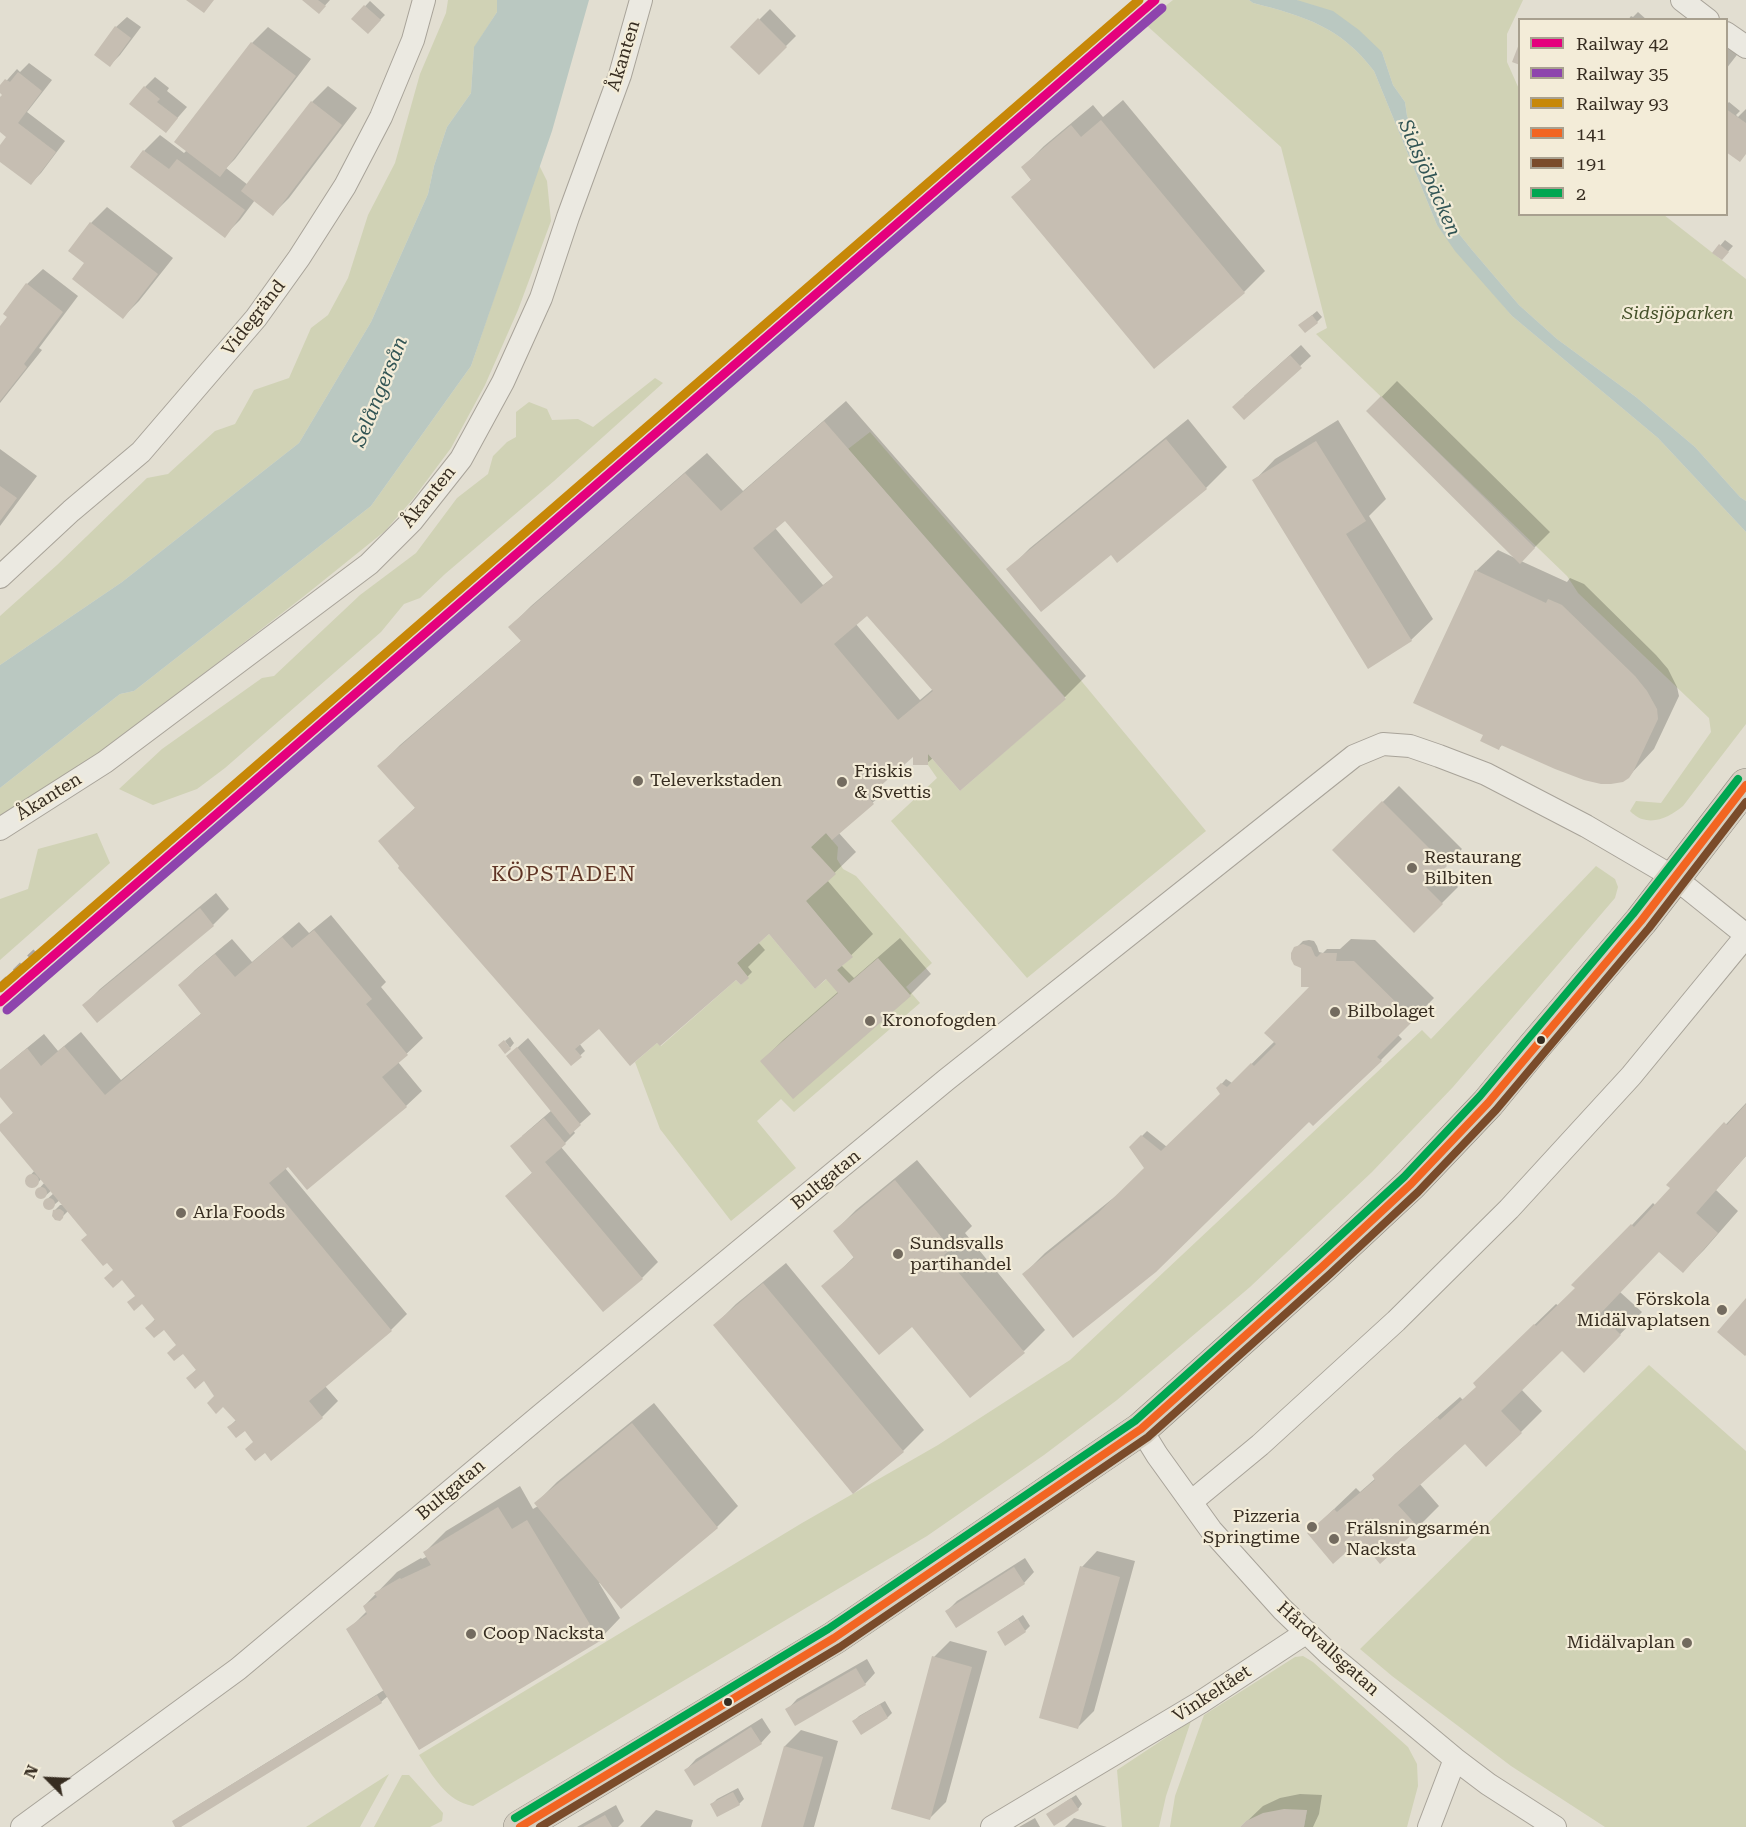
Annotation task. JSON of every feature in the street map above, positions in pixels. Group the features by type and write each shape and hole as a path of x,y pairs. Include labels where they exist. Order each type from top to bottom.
{"highway":[{"path":"520,1827 834,1638 1141,1429 1411,1184 1488,1103 1641,921 1746,785"}],"street":[{"name":"Videgränd","path":"0,577 71,511 141,452 256,318 299,258 350,176 381,117 408,51 424,0"},
{"name":"Åkanten","path":"0,829 105,762 369,564 412,521 461,459 502,382 541,298 620,75 641,0"},
{"path":"1682,0 1705,18"},
{"path":"1728,34 1746,48"},
{"name":"Bultgatan","path":"22,1827 238,1669 550,1407 946,1080 1354,756 1383,744 1410,746 1486,774 1586,826 1675,878 1746,935"},
{"path":"1191,1502 1260,1445 1396,1321 1509,1209 1631,1076 1746,935"},
{"name":"Hårdvallsgatan","path":"1141,1429 1211,1530 1282,1609 1329,1654 1455,1759 1488,1784 1555,1827"},
{"name":"Vinkeltået","path":"992,1827 1201,1702 1307,1632"},
{"path":"1429,1827 1455,1759"}],"green space":[{"path":"448,0 497,0 497,12 474,48 471,93 447,127 434,166 428,194 371,322 299,443 122,582 0,665 0,616 57,565 147,478 168,474 215,431 235,424 254,390 289,378 311,328 328,315 348,278 368,215 395,163 420,74 446,13"},
{"path":"1173,0 1249,0 1320,25 1335,34 1361,56 1374,71 1437,225 1512,316 1658,438 1746,532 1746,724 1683,806 1674,813 1664,818 1648,820 1639,818 1630,811 1636,801 1661,803 1711,732 1709,718 1578,593 1567,576 1316,334 1327,328 1281,147 1144,23"},
{"name":"Sidsjöparken","path":"1297,0 1523,0 1507,34 1507,62 1518,87 1518,216 1665,216 1746,279 1746,501 1695,447 1636,397 1557,339 1519,305 1472,250 1447,219 1426,157 1407,116 1405,102 1393,85 1382,52"},
{"path":"539,165 547,181 551,221 518,310 485,385 451,448 413,499 385,531 303,597 72,775 0,822 0,788 120,694 134,691 371,506 471,366"},
{"path":"655,378 663,383 420,598 404,604 381,632 225,768 197,789 153,805 119,789 162,749 262,678 274,676 360,595 416,553 457,498 488,474 493,456 507,442 516,437 516,412 529,402 547,409 552,420 578,419 593,427"},
{"path":"870,432 985,565 1206,831 1027,978 891,821 937,778 928,765 928,754 960,791 1066,698 848,449"},
{"path":"97,833 110,863 0,960 0,899 28,889 38,849"},
{"path":"826,833 838,847 837,859 843,869 856,876 932,963 906,987 920,1003 794,1112 781,1099 757,1121 796,1168 731,1221 660,1129 635,1062 657,1043 661,1046 736,980 741,985 748,978 737,963 769,934 815,989 852,957 806,901 811,847"},
{"path":"1596,866 1615,879 1618,887 1615,898 1453,1087 1372,1172 1250,1287 1117,1400 1044,1455 927,1536 473,1806 455,1799 435,1779 419,1755 802,1523 938,1445 1070,1360 1422,1030 1431,1039"},
{"path":"1649,1365 1746,1451 1746,1827 1605,1827 1511,1766 1360,1649"},
{"path":"1303,1656 1313,1662 1408,1747 1417,1764 1418,1786 1407,1827 1304,1827 1307,1810 1246,1821 1240,1827 1170,1827 1175,1796 1204,1715 1295,1657"},
{"path":"1191,1721 1166,1796 1159,1827 1122,1827 1117,1770"},
{"path":"389,1774 360,1827 306,1827"},
{"path":"402,1775 409,1775 443,1813 442,1821 430,1827 374,1827"}],"water":[{"name":"Selångersån","path":"497,0 589,0 552,131 471,366 371,506 134,691 120,694 0,788 0,665 122,582 299,443 371,322 428,194 434,166 447,127 471,93 474,47 497,12"},
{"name":"Sidsjöbäcken","path":"1249,0 1297,0 1333,11 1359,30 1382,52 1393,85 1405,102 1407,116 1426,157 1447,219 1519,305 1557,339 1636,397 1695,447 1746,501 1746,532 1658,438 1512,316 1455,251 1437,225 1374,71 1361,56 1335,34 1320,25"}],"building":[{"path":"186,0 214,0 204,13"},
{"path":"302,0 318,0 326,6 319,14"},
{"path":"364,5 381,20 368,34 351,19"},
{"path":"758,18 787,47 759,75 730,47"},
{"path":"115,26 131,38 110,67 94,55"},
{"path":"251,42 296,76 220,177 174,142"},
{"path":"1518,47 1518,64 1512,62"},
{"path":"18,72 42,91 18,123 56,152 31,185 0,162 0,145 6,137 0,132 0,97 2,95 0,85 5,79 10,82"},
{"path":"144,86 160,99 157,102 178,118 166,133 129,104"},
{"path":"311,101 342,125 273,216 241,191"},
{"path":"1728,110 1746,123 1746,154 1740,162 1728,153"},
{"path":"1101,120 1245,293 1154,369 1011,197 1031,180 1021,167 1071,125 1081,137"},
{"path":"143,150 169,169 177,159 245,210 225,238 130,167"},
{"path":"90,222 158,274 123,319 72,279 84,263 68,251"},
{"path":"1719,244 1729,252 1722,260 1712,253"},
{"path":"26,283 63,312 24,364 27,367 0,401 0,326 7,317 3,314"},
{"path":"1312,315 1318,323 1305,333 1298,325"},
{"path":"1290,355 1302,368 1244,420 1232,407"},
{"path":"1381,396 1535,548 1520,564 1366,411"},
{"name":"Televerkstaden","path":"824,421 1066,699 960,791 928,754 928,765 913,765 913,757 868,797 874,804 832,840 826,833 811,847 836,874 806,901 853,957 837,970 849,983 878,958 911,996 793,1099 760,1061 838,993 826,979 815,989 769,934 737,963 749,978 741,985 736,980 660,1046 657,1043 630,1066 599,1029 575,1049 582,1057 571,1066 398,868 399,866 378,841 415,808 377,766 521,641 508,627 685,473 721,511","holes":["785,521 833,577 801,604 753,548","867,616 933,691 898,720 834,644"]},
{"path":"1166,439 1207,489 1117,563 1111,555 1041,612 1006,569"},
{"path":"1316,441 1366,521 1346,534 1412,641 1368,669 1252,480"},
{"path":"0,486 17,498 0,521"},
{"path":"1475,570 1546,603 1548,599 1562,605 1635,676 1647,691 1657,709 1658,719 1629,778 1623,782 1611,784 1584,780 1501,745 1499,750 1480,741 1483,735 1413,703"},
{"path":"1382,801 1447,866 1426,887 1443,904 1414,933 1332,850"},
{"path":"200,908 214,926 97,1023 82,1005"},
{"name":"Arla Foods","path":"314,930 372,999 366,1004 408,1055 382,1077 407,1107 307,1190 288,1167 269,1183 392,1331 309,1401 323,1418 271,1461 265,1453 255,1461 245,1449 253,1442 245,1431 236,1438 227,1427 236,1421 223,1407 216,1414 207,1403 214,1396 204,1381 195,1389 186,1378 196,1370 183,1354 174,1361 167,1353 176,1345 164,1330 154,1338 145,1328 155,1320 142,1304 134,1311 127,1302 135,1296 122,1280 113,1288 104,1278 113,1270 107,1263 103,1266 81,1240 87,1235 0,1131 0,1124 13,1113 0,1097 0,1070 27,1048 41,1066 64,1046 105,1095 201,1014 178,985 215,954 235,977 282,937 292,948"},
{"path":"1303,944 1311,947 1317,957 1321,953 1337,953 1336,961 1354,961 1414,1020 1377,1057 1382,1061 1313,1126 1309,1122 1156,1272 1073,1338 1022,1274 1098,1213 1144,1168 1129,1147 1141,1135 1161,1151 1220,1094 1216,1088 1221,1083 1227,1087 1251,1063 1254,1066 1276,1044 1264,1033 1309,987 1301,987 1301,968 1294,965 1291,959 1294,947"},
{"path":"504,1040 511,1049 505,1054 498,1045"},
{"path":"517,1047 581,1125 570,1135 506,1056"},
{"path":"1746,1104 1746,1156 1696,1213 1718,1233 1683,1273 1659,1252 1600,1314 1621,1335 1584,1373 1562,1351 1501,1411 1522,1433 1486,1467 1465,1444 1398,1505 1419,1528 1380,1564 1360,1540 1333,1564 1307,1533 1334,1509 1337,1512 1375,1480 1372,1475 1437,1417 1440,1420 1476,1387 1473,1383 1575,1288 1571,1285 1631,1224 1634,1227 1670,1188 1666,1185 1724,1122 1727,1125"},
{"path":"544,1118 566,1144 545,1162 643,1279 603,1312 505,1196 532,1173 510,1146"},
{"path":"32,1174 37,1176 39,1181 37,1186 32,1188 27,1186 25,1181 27,1176"},
{"path":"895,1180 951,1249 944,1255 1025,1353 970,1398 912,1327 879,1355 821,1286 854,1258 833,1231"},
{"path":"43,1187 47,1193 43,1199 39,1199 35,1191"},
{"path":"51,1198 54,1199 54,1209 47,1210 44,1209 43,1202 44,1199"},
{"path":"60,1209 64,1212 63,1218 60,1221 55,1220 52,1216 53,1210"},
{"path":"763,1283 904,1452 853,1494 713,1325"},
{"path":"1746,1298 1746,1355 1745,1356 1717,1332"},
{"path":"632,1423 718,1528 621,1609 534,1503"},
{"path":"498,1507 512,1529 527,1520 600,1641 419,1750 346,1629 367,1614 363,1606 377,1597 374,1593 400,1578 431,1565 423,1552"},
{"path":"1080,1566 1120,1577 1078,1729 1039,1718"},
{"path":"1014,1567 1025,1584 956,1628 945,1611"},
{"path":"1018,1619 1026,1632 1005,1646 997,1632"},
{"path":"932,1656 972,1667 930,1820 891,1809"},
{"path":"856,1668 866,1685 795,1726 785,1709"},
{"path":"377,1695 382,1703 181,1827 175,1827 172,1821"},
{"path":"880,1704 888,1718 861,1735 852,1721"},
{"path":"751,1727 762,1744 694,1786 684,1770"},
{"path":"784,1746 823,1757 803,1827 761,1827"},
{"path":"733,1792 740,1805 717,1817 710,1804"},
{"path":"1071,1798 1079,1810 1054,1826 1046,1814"},
{"path":"1284,1809 1307,1810 1304,1827 1240,1827 1246,1821 1263,1813"},
{"path":"605,1815 612,1827 583,1827"}],"railway":[{"path":"0,985 35,951"}],"rail line":[{"name":"93","path":"0,988 1139,0"},
{"name":"42","path":"0,1002 1155,0"},
{"name":"35","path":"7,1010 1162,8"}],"transit line":[{"name":"2","path":"515,1818 828,1629 1135,1421 1404,1177 1480,1096 1633,914 1738,779"},
{"name":"141","path":"520,1827 834,1638 1141,1429 1411,1184 1488,1103 1641,921 1746,785"},
{"name":"191","path":"540,1827 840,1647 1148,1437 1418,1192 1496,1110 1649,928 1746,802"}],"place":[{"name":"Televerkstaden","path":"638,781"},
{"name":"Friskis & Svettis","path":"842,782"},
{"name":"Restaurang Bilbiten","path":"1412,868"},
{"name":"Bilbolaget","path":"1335,1012"},
{"name":"Kronofogden","path":"870,1021"},
{"name":"Arla Foods","path":"181,1213"},
{"name":"Sundsvalls partihandel","path":"898,1254"},
{"name":"Förskola Midälvaplatsen","path":"1722,1310"},
{"name":"Pizzeria Springtime","path":"1312,1527"},
{"name":"Frälsningsarmén Nacksta","path":"1334,1539"},
{"name":"Coop Nacksta","path":"471,1634"},
{"name":"Midälvaplan","path":"1687,1643"}],"district":[{"name":"KÖPSTADEN","path":"564,875"}]}
